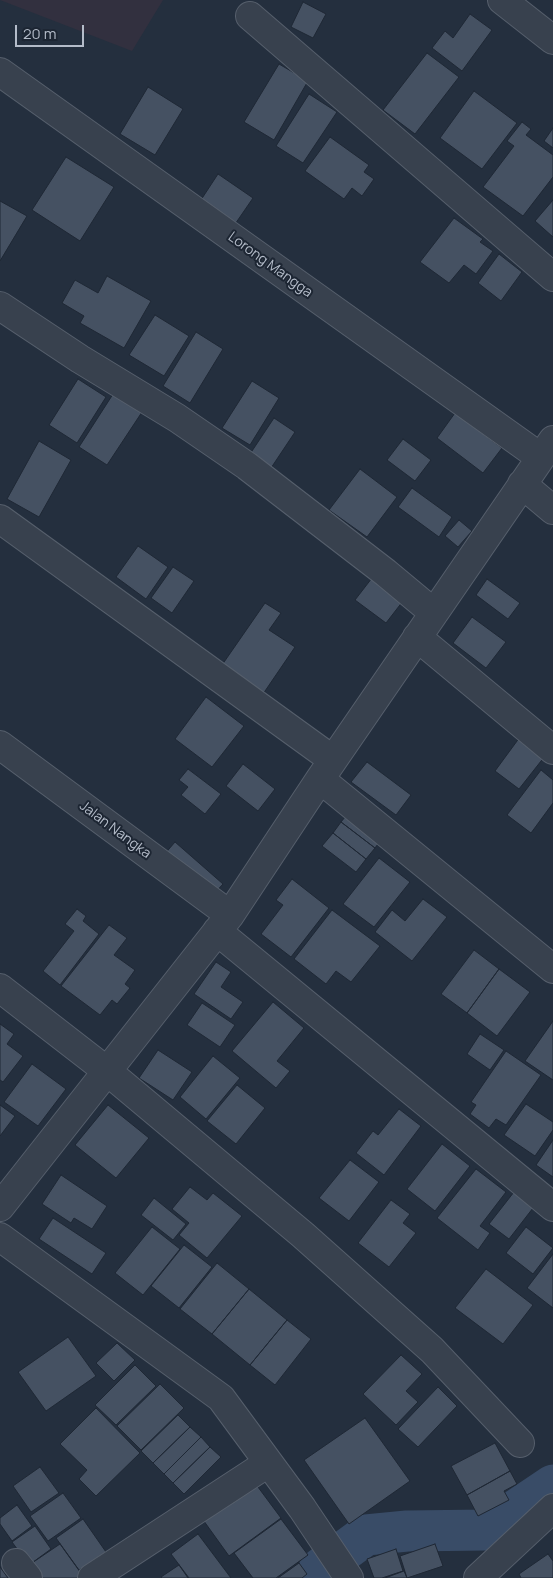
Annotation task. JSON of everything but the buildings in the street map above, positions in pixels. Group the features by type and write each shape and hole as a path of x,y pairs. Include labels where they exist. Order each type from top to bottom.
{"street":[{"path":"502,0 553,40"},
{"path":"250,16 553,277"},
{"name":"Lorong Mangga","path":"0,72 547,449"},
{"path":"0,306 80,359 177,418 239,461 386,573 434,613"},
{"path":"0,1207 223,923 547,449"},
{"path":"522,484 553,510"},
{"path":"0,519 327,770 553,970"},
{"path":"417,637 553,750"},
{"name":"Jalan Nangka","path":"0,745 223,923 553,1207"},
{"path":"0,988 108,1071 303,1235 425,1344 520,1443"},
{"path":"0,1237 221,1398 302,1508 348,1578"},
{"path":"92,1578 268,1463"},
{"path":"491,1574 553,1508"}],"shaded area":[{"path":"0,0 163,0 132,51"}],"waterway":[{"path":"313,1578 321,1568 366,1535 407,1531 486,1530 553,1485"}]}
